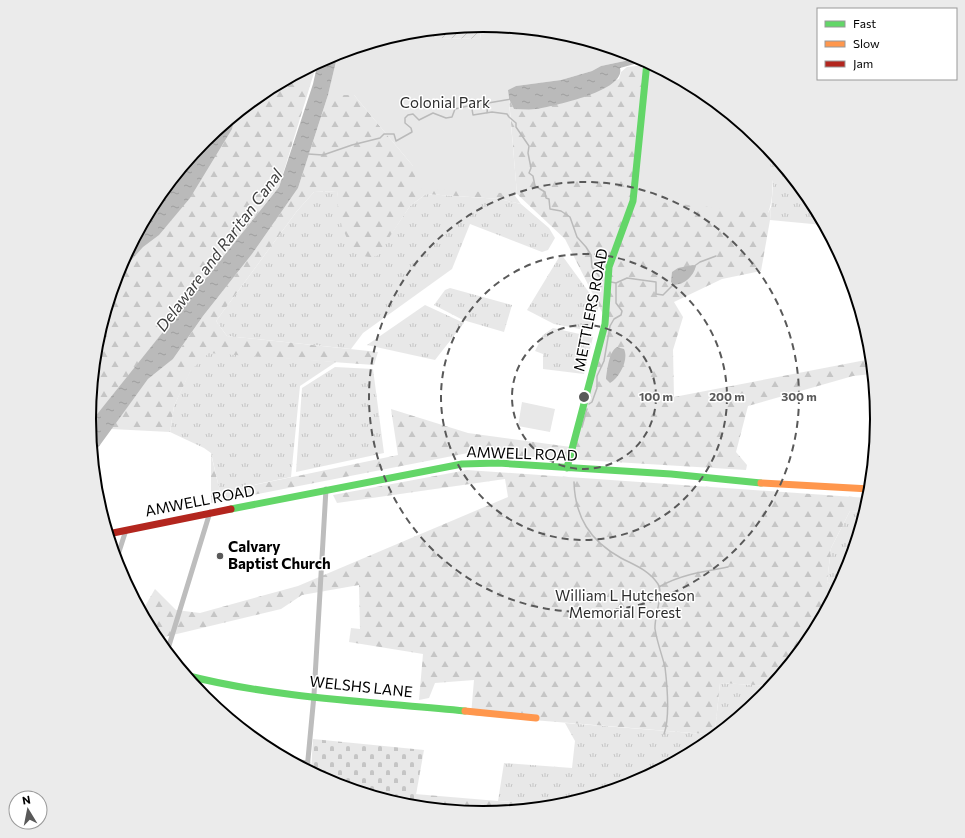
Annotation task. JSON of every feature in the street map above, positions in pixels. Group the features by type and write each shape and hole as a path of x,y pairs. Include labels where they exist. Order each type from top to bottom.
{"main road":[{"name":"METTLERS ROAD","path":"567,468 604,324 609,267 633,202 647,68"},
{"name":"AMWELL ROAD","path":"113,533 326,489 462,464 498,463 671,474 748,482 863,489"},
{"name":"WELSHS LANE","path":"195,678 216,683 314,695 536,718"}],"street":[{"path":"305,763 308,763 314,695 326,489"},
{"path":"169,646 210,512"},
{"path":"119,552 126,530"}],"green space":[{"name":"Colonial Park","path":"481,32 533,35 583,45 629,60 601,66 592,71 561,80 516,86 508,90 517,194 418,188 413,166 354,95 328,95 336,60 382,45 430,35 437,38 480,39"},
{"path":"481,32 480,39 437,38 430,35"},
{"path":"641,66 650,70 768,213 771,207 761,271 722,279 674,302 683,317 673,350 674,397 865,360 867,375 853,376 748,406 736,452 747,465 746,470 468,453 211,503 211,454 220,492 398,455 391,409 468,433 571,447 605,318 565,239 517,194 509,99 514,109 619,79 621,72 627,67"},
{"path":"646,68 698,97 738,128 769,160 772,176 772,196 768,213 638,200 641,121"},
{"path":"315,70 279,187 96,416 96,394 103,344 116,295 137,244 219,136 267,97"},
{"path":"328,95 354,95 413,166 513,193 521,204 500,199 426,194 410,206 377,256 369,257 356,251 347,238 339,216 337,191 314,192 297,211 216,321 227,336 378,352 374,365 209,353 191,370 174,406 170,432 111,429 148,379 173,359 203,316 252,254 298,188"},
{"path":"769,159 790,183 817,224 770,220 773,186"},
{"path":"337,191 339,203 377,255 410,206 426,194 500,199 521,204 549,228 555,238 548,250 542,252 470,224 452,269 363,333 351,349 227,336 216,321 297,211 314,192"},
{"path":"561,254 599,306 590,331 554,324 527,310"},
{"path":"450,288 512,305 504,332 463,320 434,305 445,290"},
{"path":"425,305 464,323 435,360 367,345"},
{"path":"553,328 593,337 584,374 543,369 543,354 535,351 543,335"},
{"path":"209,352 336,362 300,386 291,477 220,492 211,453 204,448 170,432 174,406 191,369"},
{"path":"335,367 373,369 384,453 296,472 302,388"},
{"path":"522,402 555,409 550,432 518,426"},
{"name":"William L Hutcheson Memorial Forest","path":"467,470 861,498 858,512 850,511 831,548 827,582 832,585 818,613 790,655 763,686 720,683 715,728 705,734 471,715 474,680 435,683 429,698 419,700 423,654 349,642 351,628 360,629 359,585 302,595 281,609 163,637 144,607 155,589 176,610 200,613 298,586 508,497 505,479 337,503 333,495"},
{"path":"850,511 858,512 849,543 832,585 827,582 831,548"},
{"path":"720,683 763,686 738,710 715,728"},
{"path":"565,723 705,734 709,733 698,741 654,766 631,777 583,793 533,803 498,801 504,763 572,768 575,741"},
{"path":"313,739 424,750 415,800 382,793 334,777 311,766"},
{"path":"415,794 527,803 482,806 432,803 414,800"}],"water":[{"path":"336,60 328,95 298,188 252,254 203,316 173,359 148,379 97,450 96,416 279,187 313,84 316,69"},
{"path":"629,60 636,63 620,68 619,76 612,84 587,96 572,101 536,109 514,109 509,99 508,90 516,86 561,80 592,71 601,66"},
{"path":"233,123 232,129 190,198 159,235 143,247 128,263 147,225 175,183 209,145"},
{"path":"693,265 696,266 695,270 688,279 682,283 674,285 671,282 672,272 678,268"},
{"path":"617,347 624,349 625,358 623,368 617,377 610,383 606,379 608,366 610,357 614,349"}],"waterway":[{"path":"487,113 488,103 511,99"},
{"path":"308,154 323,155 352,145 380,138 384,134 394,134 396,141 412,132 411,128 405,123 405,118 408,115 413,114 419,120 433,113 446,118 452,117 455,109 468,106 472,109 473,115 492,112 507,114 516,123 516,127 529,146 528,153 531,168 529,173 533,176 535,186 545,192 546,198 549,199 550,209 561,211 570,217 577,237 591,255 592,267 602,280"},
{"path":"693,267 700,262 716,256"},
{"path":"616,283 627,278 656,282 656,294 663,295 674,284"},
{"path":"589,404 592,402 597,388 597,376 604,361 610,326 614,319 621,315 622,311 616,303 616,283 611,282"},
{"path":"582,427 587,409"},
{"path":"574,482 577,506 586,527 593,536 610,551 646,571 660,588 655,629 665,667 667,682 667,719 664,734"},
{"path":"659,587 684,576 728,567"}],"traffic: fast":[{"path":"567,468 605,324 609,267 633,201 646,68"},
{"path":"231,509 462,464 498,463 671,474 761,483"},
{"path":"195,677 219,683 289,694 465,711"}],"traffic: slow":[{"path":"761,483 863,489"},
{"path":"465,711 536,718"}],"traffic: jam":[{"path":"113,533 231,509"}],"place":[{"name":"Calvary Baptist Church","path":"220,556"}],"water label":[{"name":"Delaware and Raritan Canal","path":"219,250"}]}
